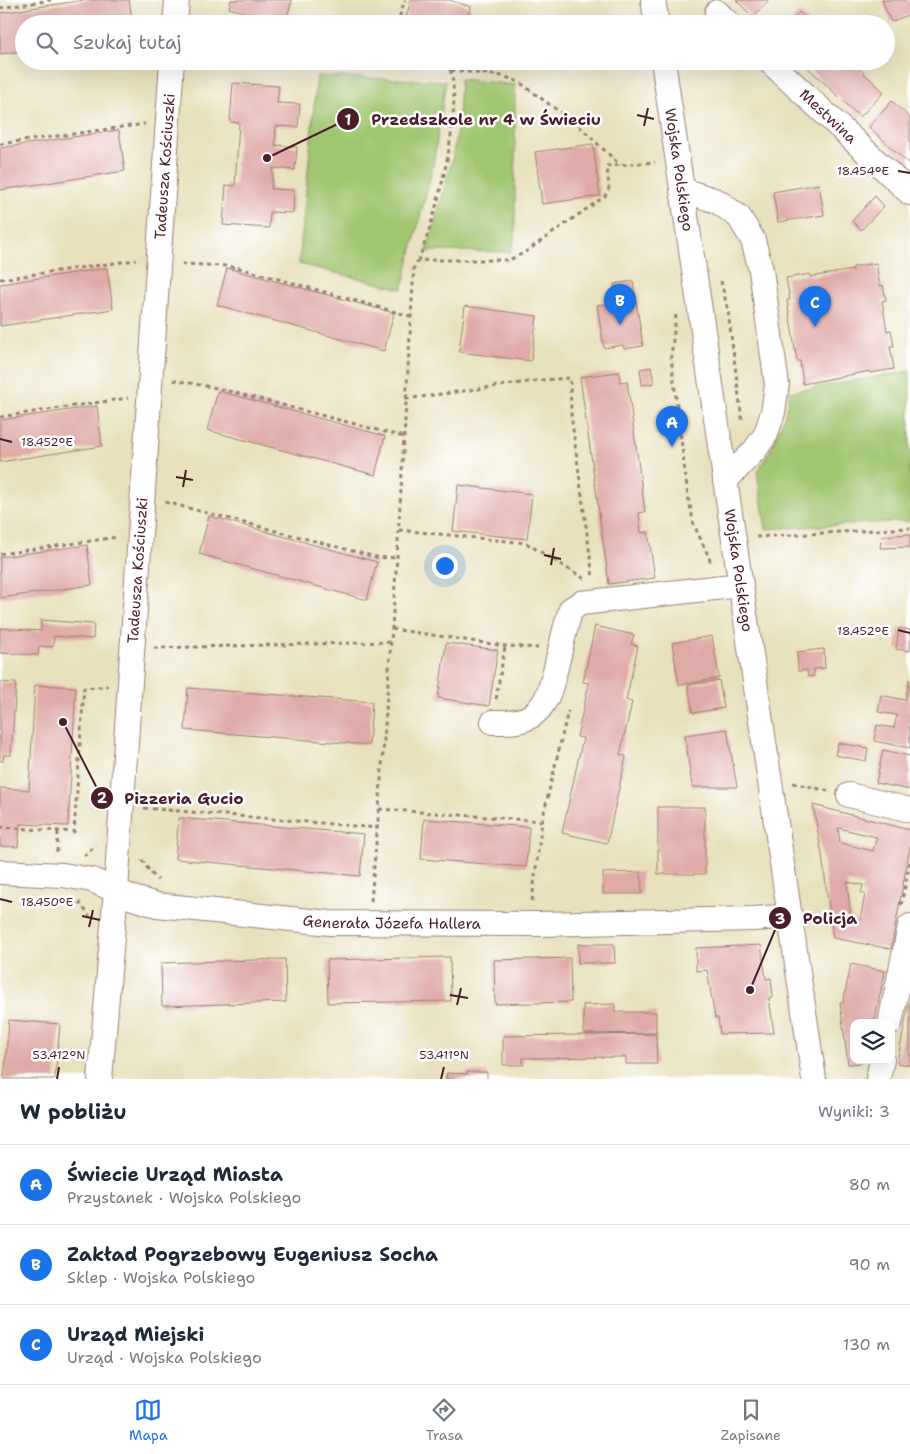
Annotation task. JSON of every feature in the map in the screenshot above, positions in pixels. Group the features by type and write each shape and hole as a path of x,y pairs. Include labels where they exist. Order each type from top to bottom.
{"street":[{"path":"176,15 177,0"},
{"path":"653,0 656,15"},
{"name":"Tadeusza Kościuszki","path":"100,1079 116,890 171,70"},
{"name":"Wojska Polskiego","path":"664,70 814,1079"},
{"name":"Mestwina","path":"779,70 910,193"},
{"path":"682,190 717,202 739,217 753,240 761,270 777,385 766,434 755,450 726,481"},
{"path":"493,722 515,721 530,717 542,706 548,693 570,609 581,603 741,585"},
{"path":"849,795 910,810"},
{"name":"Generała Józefa Hallera","path":"0,872 62,875 92,880 133,898 157,905 330,923 539,924 754,919 790,916"},
{"path":"891,1019 910,926"},
{"path":"878,1079 881,1064"}],"path":[{"path":"0,8 51,0"},
{"path":"400,15 405,0"},
{"path":"370,909 378,828 399,530 412,272 427,240 448,156 453,122 451,70 503,76 519,82 580,127 620,165"},
{"path":"0,144 146,124"},
{"path":"654,152 656,169"},
{"path":"418,261 509,260 524,253 605,196 609,188 607,166 655,162"},
{"path":"0,279 144,259"},
{"path":"178,264 239,268 410,316"},
{"path":"677,308 671,357 673,377 688,496 694,525 710,556 711,565 708,572"},
{"path":"406,399 542,380 570,378 571,414 594,585"},
{"path":"172,389 173,380 218,388 404,437"},
{"path":"0,417 136,397"},
{"path":"163,502 376,557 397,557"},
{"path":"704,547 758,536 910,528"},
{"path":"399,530 526,543 585,579"},
{"path":"0,554 126,536"},
{"path":"392,629 558,652"},
{"path":"152,648 391,642"},
{"path":"493,722 505,646"},
{"path":"0,827 74,832 84,688 114,686"},
{"path":"532,909 542,822 570,703"},
{"path":"793,783 849,795"},
{"path":"136,808 378,828"},
{"path":"379,809 542,822"},
{"path":"139,854 150,872 163,884"},
{"path":"77,901 89,914 91,920"}],"green space":[{"path":"317,76 446,81 433,166 402,289 299,264"},
{"path":"460,79 515,85 515,237 510,252 427,251 452,161 458,123"},
{"path":"910,371 910,521 766,529 757,472 771,449 785,415 790,392"}],"building":[{"path":"84,0 129,0 132,15 15,15 15,52 0,54 0,13"},
{"path":"231,0 292,0 288,15 254,15 229,8"},
{"path":"411,0 449,0 471,7 468,15 407,15"},
{"path":"736,0 769,0 755,15 751,15"},
{"path":"882,0 910,0 910,14 895,20 895,15 888,15"},
{"path":"810,70 861,70 884,92 860,117"},
{"path":"233,83 279,86 277,103 300,104 298,127 276,126 275,145 297,147 295,170 273,168 271,189 294,190 293,213 270,212 269,228 223,225 226,185 235,186 239,123 230,122"},
{"path":"892,101 910,118 910,165 869,127"},
{"path":"119,130 125,171 0,190 0,148"},
{"path":"593,144 600,196 542,204 535,152"},
{"path":"819,184 824,215 778,222 773,192"},
{"path":"875,196 884,206 861,230 852,221"},
{"path":"876,263 880,286 883,285 886,300 882,301 887,331 891,330 894,346 890,346 894,369 870,373 870,371 803,384 800,361 797,361 787,300 790,300 786,278 810,274 810,277 853,270 853,267"},
{"path":"107,268 113,309 0,326 0,284"},
{"path":"227,268 394,313 384,351 217,305"},
{"path":"633,281 643,346 624,349 623,345 604,348 597,305 617,302 614,284"},
{"path":"465,306 537,316 531,361 459,352"},
{"path":"651,367 654,383 642,385 640,369"},
{"path":"619,372 620,382 627,381 645,512 639,513 641,533 648,532 655,578 609,584 580,377"},
{"path":"218,391 385,436 375,475 207,430"},
{"path":"97,406 102,446 0,462 0,420"},
{"path":"458,485 532,494 527,539 453,531"},
{"path":"209,516 377,562 367,600 199,554"},
{"path":"910,534 910,547 880,548 882,536"},
{"path":"87,545 92,585 0,598 0,557"},
{"path":"41,620 94,624 93,639 54,636 53,647 39,646 38,655 0,653 0,628 41,631"},
{"path":"595,626 634,635 631,644 638,646 626,700 632,702 620,755 626,756 607,843 562,833 583,738 577,737 589,683 583,682"},
{"path":"899,628 910,630 910,651 896,649"},
{"path":"712,636 719,678 679,685 672,643"},
{"path":"446,643 498,650 489,706 438,698"},
{"path":"824,649 825,668 814,669 814,676 808,677 807,670 798,671 797,652"},
{"path":"909,679 910,748 874,741 877,725 894,728 897,715 878,712 881,695 905,700"},
{"path":"719,680 724,708 693,713 688,685"},
{"path":"0,682 16,683 11,755 4,755 3,761 0,761"},
{"path":"35,685 76,687 68,826 20,824 18,847 0,846 0,788 29,790"},
{"path":"188,688 372,702 369,745 185,730"},
{"path":"727,729 737,787 692,787 685,735"},
{"path":"838,743 868,748 866,761 835,755"},
{"path":"883,750 910,756 910,790 876,783"},
{"path":"813,805 910,830 910,847 891,949 833,938","holes":["838,828 877,837 873,851 840,843","847,882 863,885 861,893 865,894 860,921 851,919"]},
{"path":"658,807 705,807 705,874 658,874"},
{"path":"179,818 364,834 360,876 175,859"},
{"path":"424,819 529,827 526,867 421,859"},
{"path":"641,872 642,894 603,894 603,873"},
{"path":"578,944 614,944 615,963 578,963"},
{"path":"761,945 766,979 771,978 773,998 769,998 774,1033 720,1034 718,1018 715,1018 707,970 696,971 696,948"},
{"path":"450,957 451,1001 328,1003 327,960"},
{"path":"570,958 571,1002 495,1004 494,960"},
{"path":"285,959 286,1002 162,1006 161,963"},
{"path":"851,964 885,971 875,1019 850,1019 850,1064 848,1064 840,1003 843,1003"},
{"path":"910,1003 910,1065 897,1063"},
{"path":"615,1004 615,1012 656,1012 656,1033 584,1034 583,1005"},
{"path":"9,1020 60,1024 55,1079 4,1079"},
{"path":"656,1034 657,1064 626,1064 626,1057 523,1058 523,1065 503,1065 503,1036"},
{"path":"467,1072 487,1072 487,1079 446,1079 447,1073 467,1074"}],"place":[{"name":"Przedszkole nr 4 w Świeciu","path":"267,158"},
{"name":"Zakład Pogrzebowy Eugeniusz Socha","path":"620,325"},
{"name":"Urząd Miejski","path":"815,327"},
{"name":"Świecie Urząd Miasta","path":"672,447"},
{"name":"Pizzeria Gucio","path":"63,722"},
{"name":"Policja","path":"750,990"}]}
